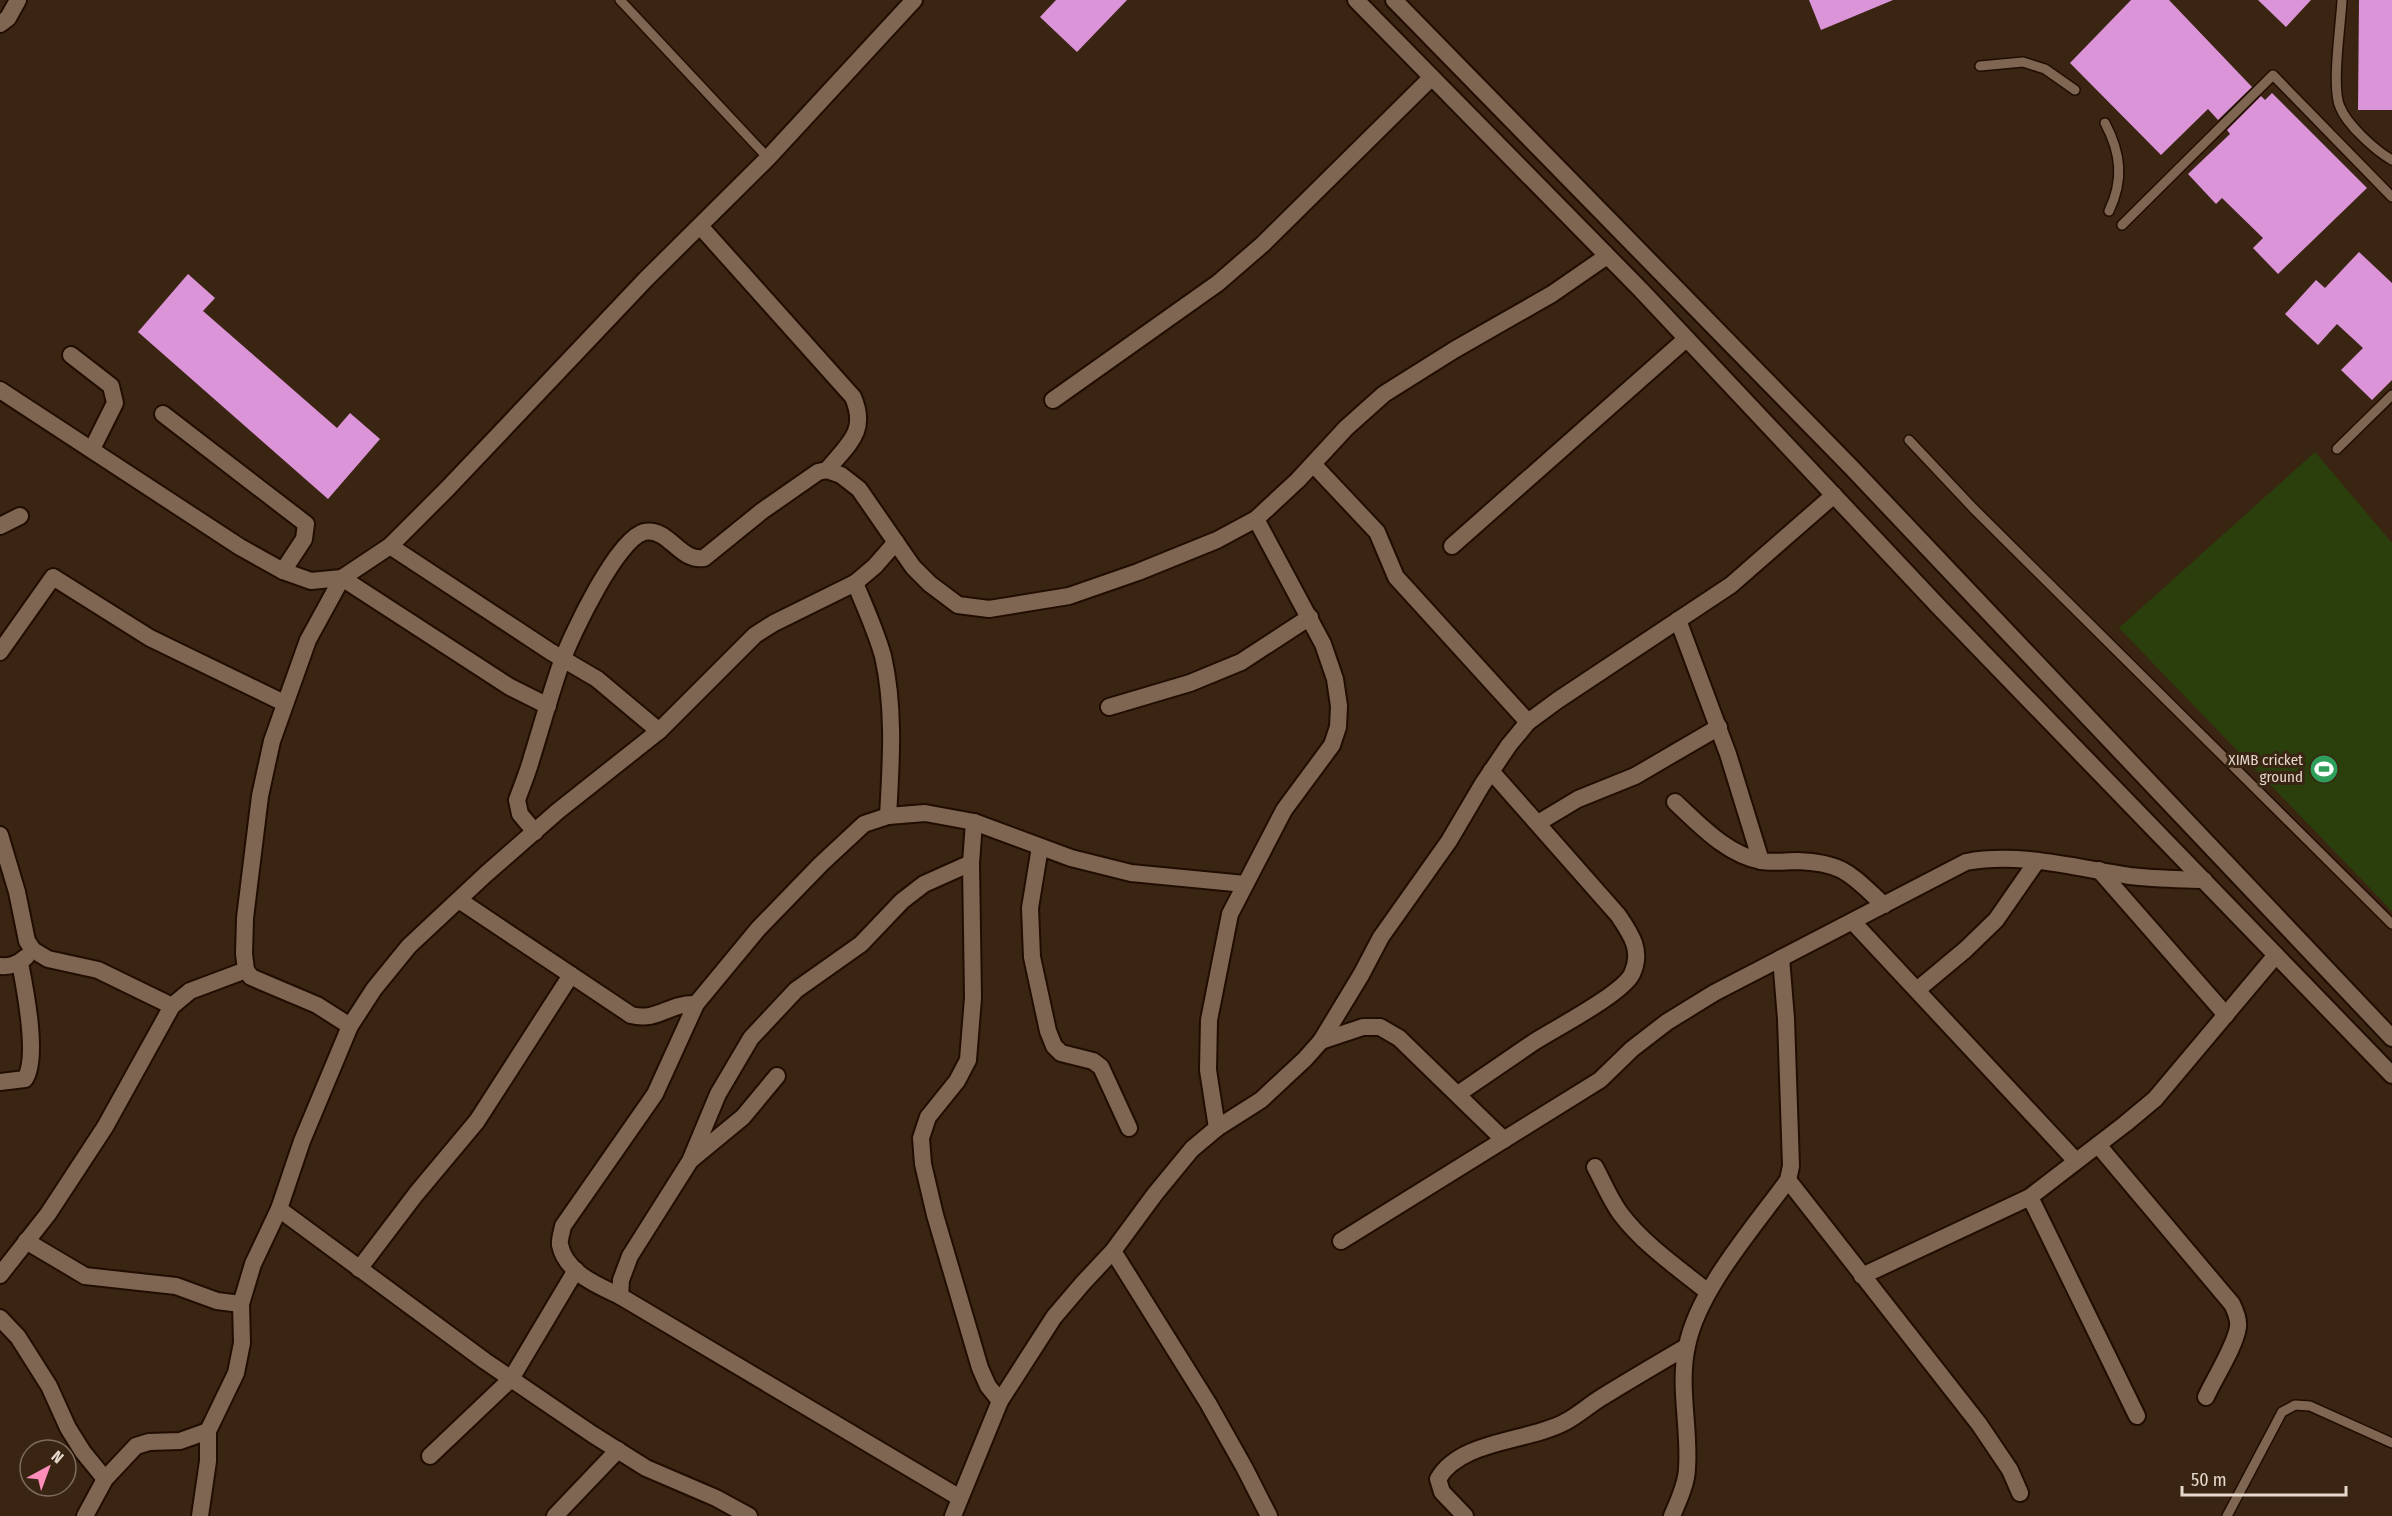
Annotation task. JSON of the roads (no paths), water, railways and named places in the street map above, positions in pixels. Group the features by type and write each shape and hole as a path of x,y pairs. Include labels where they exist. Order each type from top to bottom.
{"street":[{"path":"0,24 8,18 18,0"},
{"path":"350,1026 317,1005 250,977 246,970 244,954 251,857 260,796 272,741 308,640 342,578 390,546 768,158 914,0"},
{"path":"1356,0 1607,256 2392,1075"},
{"path":"1394,0 1852,468 2392,1038"},
{"path":"1053,400 1218,283 1263,244 1431,78"},
{"path":"700,226 853,397 859,411 860,423 854,437 827,470"},
{"path":"535,832 520,814 518,800 563,659 615,559 630,541 642,533 653,531 669,540 686,555 696,559 704,558 762,511 818,472 827,470 841,475 858,489 913,567 930,584 958,605 989,609 1069,596 1138,572 1207,544 1256,519 1313,464 1346,428 1384,394 1454,350 1552,294 1607,256"},
{"path":"1452,546 1686,339"},
{"path":"71,355 111,386 115,403 92,448"},
{"path":"0,390 92,448 240,547 283,571 311,581 342,578 510,687 548,706"},
{"path":"163,414 306,524 304,539 283,571"},
{"path":"1313,464 1377,532 1396,577 1528,722"},
{"path":"953,1516 1000,1401 1054,1317 1113,1251 1192,1149 1217,1128 1261,1100 1321,1041 1381,937 1449,841 1491,771 1528,722 1731,585 1834,495"},
{"path":"0,526 20,516"},
{"path":"1217,1128 1208,1070 1209,1020 1230,914 1284,810 1332,745 1338,727 1339,706 1335,679 1323,644 1256,519"},
{"path":"200,1516 208,1461 207,1431 236,1373 242,1342 241,1304 253,1264 279,1209 302,1141 350,1026 374,989 409,946 535,832 659,731 755,635 784,617 855,583 875,566 896,542"},
{"path":"390,546 597,679 659,731"},
{"path":"0,651 54,577 150,639 284,703"},
{"path":"855,583 882,656 890,698 892,742 888,816"},
{"path":"1109,707 1190,683 1241,662 1310,617"},
{"path":"1678,620 1719,727 1761,861"},
{"path":"1538,824 1578,799 1635,776 1719,727"},
{"path":"1458,1094 1620,988 1632,974 1637,952 1634,937 1618,915 1491,771"},
{"path":"1675,802 1708,833 1731,850 1761,861 1823,862 1842,868 1884,905"},
{"path":"960,1498 620,1296 587,1280 568,1260 559,1244 563,1226 655,1094 696,1004 758,929 821,864 864,824 888,816 925,813 974,822 1071,858 1131,873 1245,884"},
{"path":"974,822 970,956 973,998 968,1060 957,1081 928,1117 921,1138 923,1164 935,1215 980,1368 988,1386 1000,1401"},
{"path":"0,835 17,892 27,941 33,950 48,959 98,970 172,1006"},
{"path":"1040,847 1030,908 1032,957 1048,1031 1054,1046 1061,1053 1093,1061 1101,1067 1129,1128"},
{"path":"1341,1241 1600,1080 1632,1049 1667,1022 1714,993 1966,862 1990,858 2037,861 2063,863 2132,876 2204,880"},
{"path":"1917,990 1965,950 1996,920 2037,861"},
{"path":"620,1296 621,1280 630,1256 690,1161 718,1094 752,1038 796,990 861,944 902,901 924,884 971,863"},
{"path":"2099,870 2226,1015"},
{"path":"459,900 631,1015 654,1016 682,1004 696,1004"},
{"path":"1853,922 2076,1161"},
{"path":"0,966 8,967 20,963 33,950"},
{"path":"1862,1276 2030,1197 2155,1099 2276,956"},
{"path":"1672,1516 1688,1471 1683,1392 1686,1347 1696,1312 1788,1180 1791,1166 1781,958"},
{"path":"0,1082 25,1079 31,1063 27,1002 20,963"},
{"path":"0,1275 48,1214 105,1127 172,1006 190,991 246,970"},
{"path":"359,1269 416,1194 477,1122 571,975"},
{"path":"1321,1041 1363,1027 1380,1027 1400,1038 1504,1140"},
{"path":"690,1161 743,1117 777,1076"},
{"path":"2098,1144 2232,1304 2236,1313 2238,1326 2235,1335 2206,1397"},
{"path":"1595,1167 1619,1212 1631,1226 1660,1254 1708,1292"},
{"path":"1788,1180 1979,1424 2010,1470 2020,1494"},
{"path":"2030,1197 2137,1416"},
{"path":"279,1209 511,1379 618,1450 646,1468 716,1498 749,1516"},
{"path":"26,1241 85,1276 177,1286 217,1300 241,1304"},
{"path":"1113,1251 1208,1403 1269,1516"},
{"path":"430,1456 511,1379 576,1270"},
{"path":"0,1318 18,1337 49,1386 68,1428 105,1479"},
{"path":"1465,1516 1442,1492 1438,1479 1444,1469 1475,1450 1533,1434 1565,1422 1686,1347"},
{"path":"85,1516 105,1479 136,1446 149,1442 180,1441 207,1431"},
{"path":"555,1516 618,1450"}],"lane":[{"path":"620,0 768,158"},
{"path":"2342,0 2336,88 2339,107 2355,129 2392,160"},
{"path":"1980,66 2023,62 2045,69 2075,90"},
{"path":"2122,225 2273,75 2392,197"},
{"path":"2105,123 2116,143 2120,171 2118,194 2109,211"},
{"path":"2337,449 2392,395"},
{"path":"1909,440 1982,517 2392,924"},
{"path":"2227,1516 2282,1412 2295,1405 2310,1406 2392,1443"}],"place":[{"name":"XIMB cricket ground","path":"2324,769"}]}
